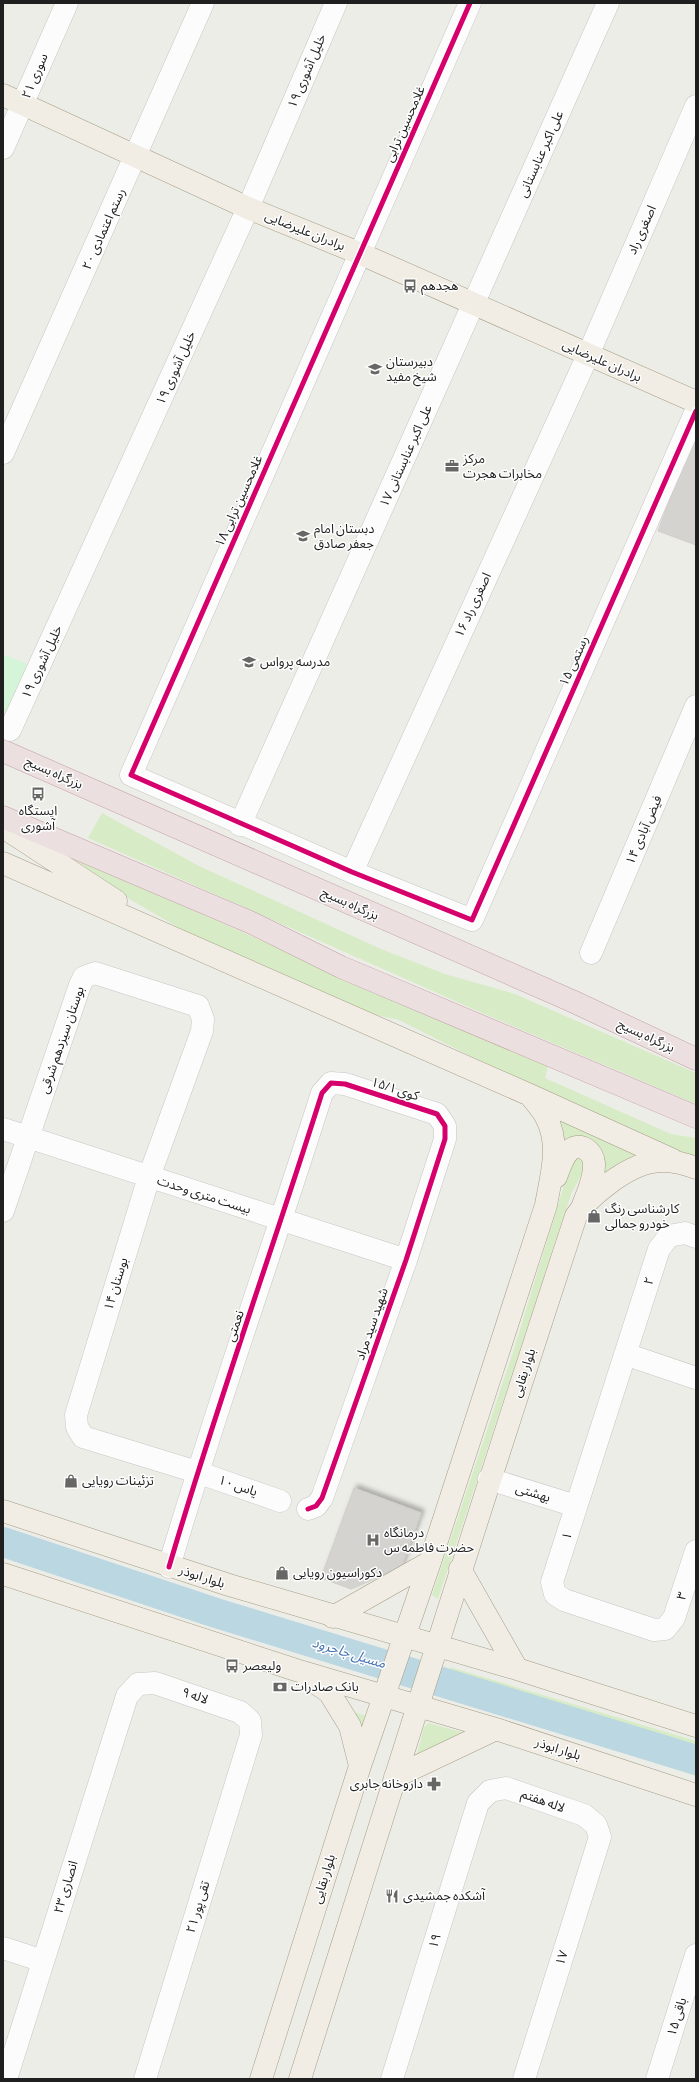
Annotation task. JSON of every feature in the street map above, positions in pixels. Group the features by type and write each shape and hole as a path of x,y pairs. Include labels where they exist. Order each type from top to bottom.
{"highway":[{"name":"بزرگراه بسیج","path":"3,751 572,1002 696,1059"},
{"path":"3,817 252,924 341,967 696,1117"}],"main road":[{"name":"برادران علیرضایی","path":"3,95 137,155 248,208 361,254 696,402"},
{"path":"3,827 166,934"},
{"path":"3,863 689,1166"},
{"path":"530,1095 546,1116 554,1138 554,1155 546,1205"},
{"path":"402,1641 430,1562 546,1205 564,1158 570,1150 577,1147 584,1147 592,1153 594,1164 591,1184 583,1205"},
{"name":"بلوار بقایی","path":"421,1698 436,1653 460,1569 576,1216 583,1205 623,1175 642,1165 654,1161 689,1166"},
{"name":"بلوار ابوذر","path":"3,1511 169,1566 333,1616 436,1653"},
{"path":"333,1616 430,1562"},
{"path":"460,1569 517,1669"},
{"path":"3,1574 296,1670 386,1688"},
{"name":"بلوار بقایی","path":"261,2079 360,1766 402,1641"},
{"path":"436,1653 517,1669 696,1726"},
{"path":"296,1670 329,1692 350,1726 360,1766"},
{"name":"بلوار ابوذر","path":"386,1688 421,1698 496,1729 696,1795"},
{"path":"300,2079 421,1698"},
{"path":"395,1777 496,1729"}],"street":[{"name":"سوری ۲۱","path":"3,148 67,3"},
{"name":"رستم اعتمادی ۲۰","path":"3,453 137,155 203,3"},
{"name":"خلیل آشوری ۱۹","path":"10,730 248,208 336,3"},
{"name":"غلامحسین ترابی","path":"361,254 470,3"},
{"name":"علی اکبر عنابستانی","path":"474,305 608,3"},
{"name":"اصغری راد","path":"588,354 696,106"},
{"name":"غلامحسین ترابی ۱۸","path":"240,825 134,766 361,254"},
{"name":"علی اکبر عنابستانی ۱۷","path":"240,825 474,305"},
{"name":"اصغری راد ۱۶","path":"355,864 588,354"},
{"name":"رستمی ۱۵","path":"355,864 472,920 696,411"},
{"name":"فیض آبادی ۱۴","path":"591,953 696,706"},
{"path":"240,825 355,864"},
{"name":"بوستان سیزدهم شرقی","path":"28,1137 84,977 95,973 198,1006 202,1019"},
{"name":"بوستان ۱۴","path":"197,1472 83,1436 77,1427 76,1415 150,1177 202,1031 202,1019"},
{"name":"کوی ۱۵/۱","path":"322,1093 331,1083 345,1084 437,1114 445,1126 445,1139"},
{"name":"نعمتی","path":"169,1566 197,1472 282,1220 322,1093"},
{"name":"بیست متری وحدت","path":"3,1129 406,1260"},
{"path":"3,1211 28,1137"},
{"name":"شهید سید مراد","path":"308,1509 316,1506 322,1498 406,1260 445,1139"},
{"name":"۲","path":"625,1354 659,1249 669,1236 685,1233 696,1237"},
{"path":"625,1354 696,1378"},
{"name":"۱","path":"625,1354 552,1582 555,1594 564,1600 654,1630 665,1629 674,1618"},
{"name":"یاس ۱۰","path":"197,1472 280,1501"},
{"name":"بهشتی","path":"489,1479 576,1506"},
{"name":"۳","path":"674,1618 696,1551"},
{"name":"لاله ۹","path":"127,1696 138,1684 155,1683 240,1712 250,1721 251,1735"},
{"name":"انصاری ۲۳","path":"6,2079 127,1696"},
{"name":"تقی پور ۲۱","path":"145,2079 251,1735"},
{"name":"لاله هفتم","path":"478,1803 490,1791 506,1788 584,1815 596,1825 600,1837"},
{"name":"۱۹","path":"392,2079 478,1803"},
{"name":"۱۷","path":"524,2079 600,1837"},
{"path":"3,1948 43,1961"},
{"name":"باقی ۱۵","path":"657,2079 696,1955"}],"green space":[{"path":"3,654 39,669 3,727"},
{"path":"102,813 199,866 381,949 445,974 515,994 696,1073 696,1104 473,1009 88,838"},
{"path":"71,857 548,1066 545,1078 671,1134 696,1138 696,1161 512,1077 399,1020 354,1010 193,936 131,900"},
{"path":"550,1111 643,1156 599,1186 601,1166 560,1150"},
{"path":"582,1157 583,1167 581,1175 572,1192 438,1599 432,1595 514,1349 564,1185 571,1166 577,1158"},
{"path":"450,1667 696,1741 696,1776 443,1695"},
{"path":"348,1710 366,1716 361,1733"},
{"path":"429,1723 465,1733 417,1759 424,1727"}],"building":[{"path":"695,431 696,432 696,545 658,531"},
{"name":"درمانگاه حضرت فاطمه س","path":"354,1488 421,1513 401,1567 351,1589 321,1578"}],"waterway":[{"name":"مسیل جاجرود","path":"3,1542 216,1613 696,1760"}],"cycle path":[{"path":"470,3 131,775 352,872 472,920 696,411"},
{"path":"169,1567 225,1388 322,1093 331,1083 345,1084 437,1114 445,1126 445,1139 406,1260 322,1498 316,1506 308,1509"}],"place":[{"name":"هجدهم","path":"410,286"},
{"name":"دبیرستان شیخ مفید","path":"375,369"},
{"name":"مرکز مخابرات هجرت","path":"452,466"},
{"name":"دبستان امام جعفر صادق","path":"303,536"},
{"name":"مدرسه پرواس","path":"249,662"},
{"name":"ایستگاه آشوری","path":"38,794"},
{"name":"کارشناسی رنگ خودرو جمالی","path":"594,1216"},
{"name":"تزئینات رویایی","path":"71,1481"},
{"name":"درمانگاه حضرت فاطمه س","path":"373,1540"},
{"name":"دکوراسیون رویایی","path":"282,1573"},
{"name":"ولیعصر","path":"232,1666"},
{"name":"بانک صادرات","path":"280,1687"},
{"name":"داروخانه جابری","path":"434,1784"},
{"name":"آشکده جمشیدی","path":"392,1896"}]}
